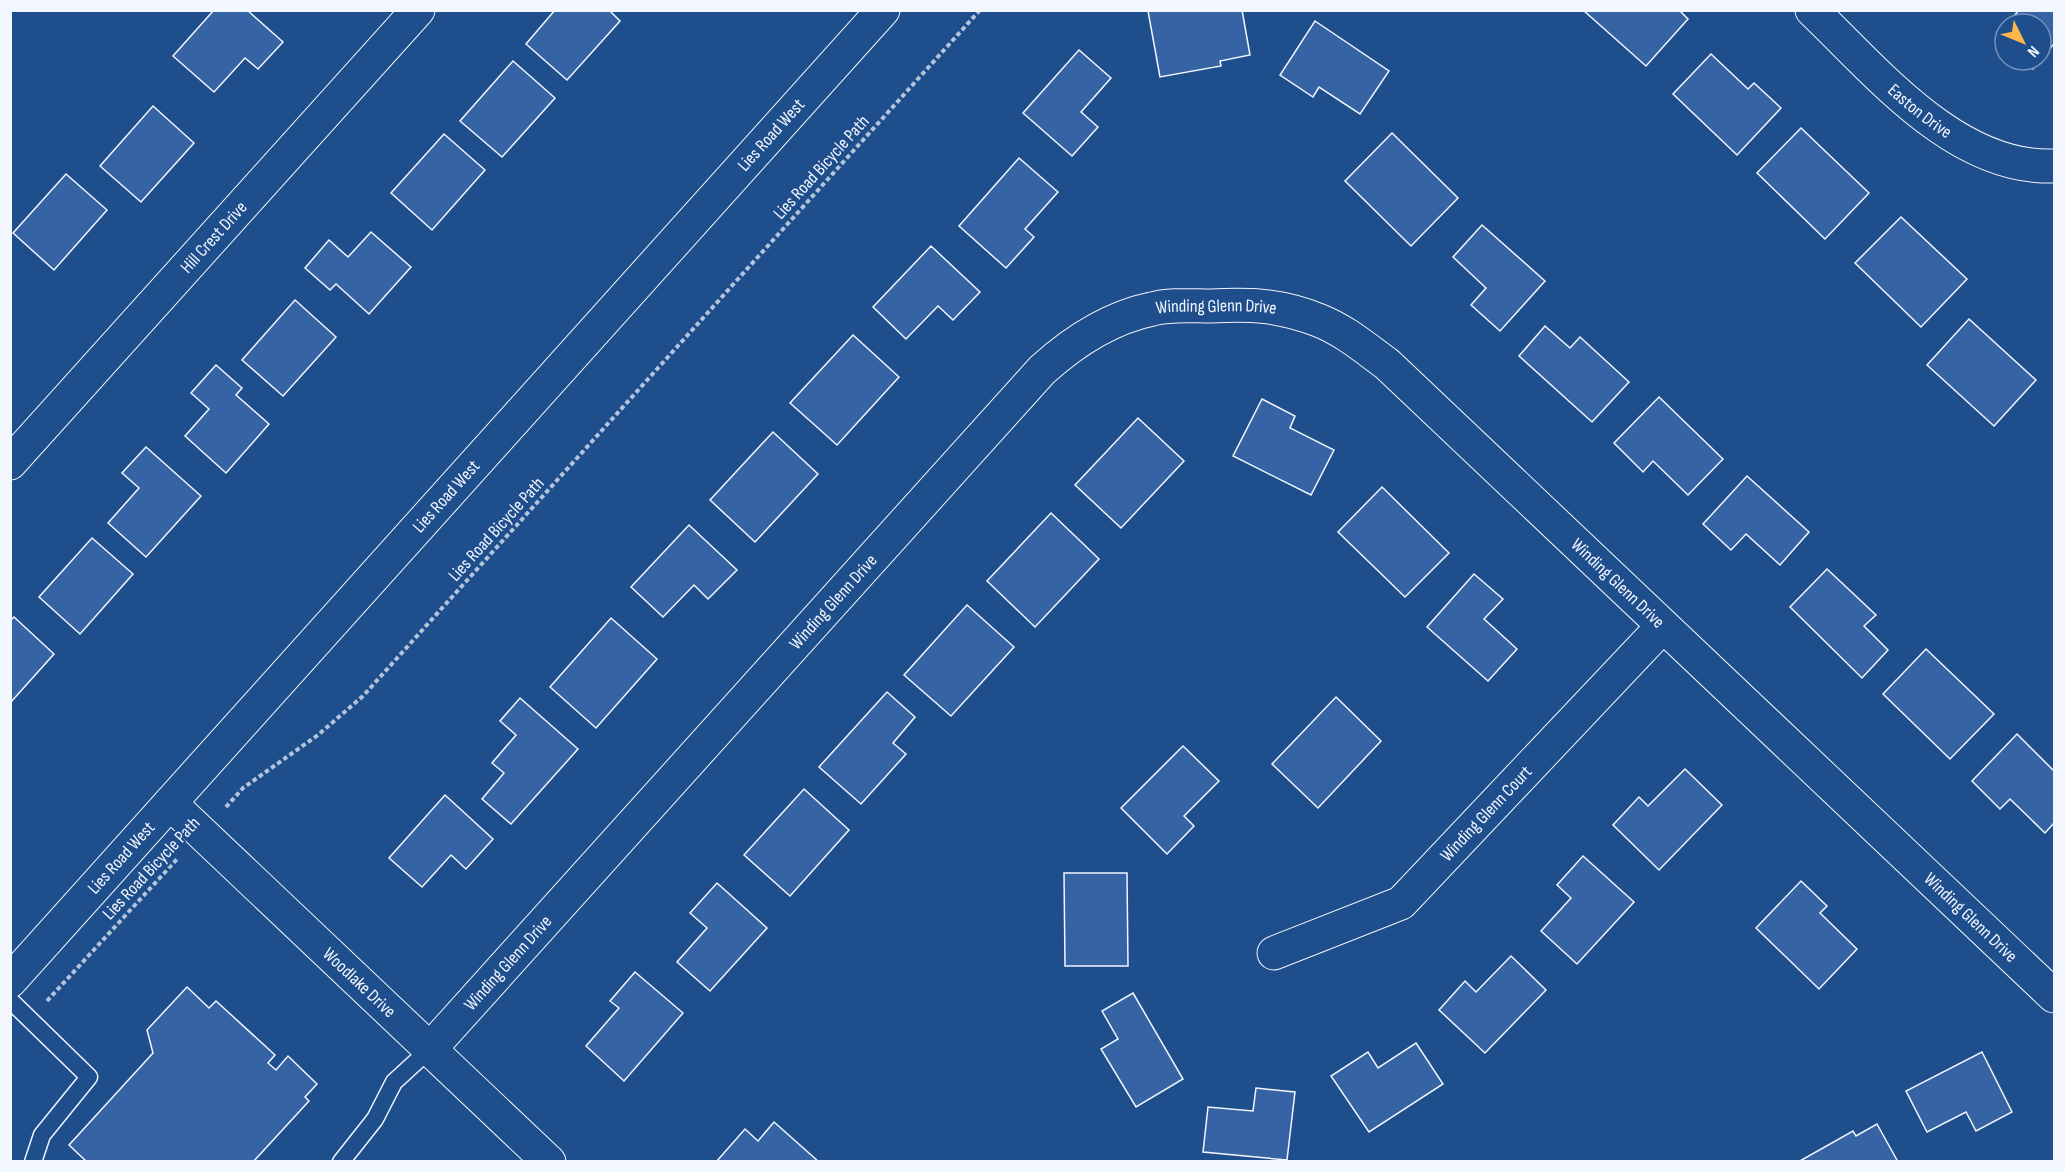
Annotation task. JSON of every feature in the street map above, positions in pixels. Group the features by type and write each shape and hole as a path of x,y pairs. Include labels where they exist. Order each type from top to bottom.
{"street":[{"name":"Hill Crest Drive","path":"10,463 418,10"},
{"name":"Lies Road West","path":"10,981 883,10"},
{"name":"Easton Drive","path":"1812,10 1912,105 1959,140 2015,162 2055,166"},
{"name":"Winding Glenn Drive","path":"430,1049 1042,370 1066,348 1122,318 1154,308 1259,304 1310,317 1349,336 1387,364 2055,996"},
{"name":"Winding Glenn Court","path":"1274,952 1401,903 1663,626"},
{"name":"Woodlake Drive","path":"170,803 200,834 549,1161"}],"lane":[{"path":"10,1000 89,1077 42,1135 33,1161"},
{"path":"341,1161 375,1119 394,1082 430,1049"}],"path":[{"name":"Lies Road Bicycle Path","path":"30,1020 243,788 318,735 363,696 980,10"}],"building":[{"path":"214,10 247,10 283,42 258,69 245,58 214,92 173,56"},
{"path":"555,10 609,10 620,21 567,80 526,44"},
{"path":"1242,10 1250,55 1220,61 1221,66 1160,77 1148,11"},
{"path":"1583,10 1679,10 1688,19 1646,66"},
{"path":"2019,10 2054,10 2053,45 2053,12 2017,12"},
{"path":"1315,21 1389,71 1360,114 1319,87 1313,97 1280,75"},
{"path":"1079,50 1111,78 1081,112 1098,127 1072,156 1023,113"},
{"path":"1711,54 1748,89 1754,83 1781,108 1737,155 1673,94"},
{"path":"513,61 555,98 502,157 460,121"},
{"path":"153,106 194,143 141,202 100,166"},
{"path":"1801,128 1869,193 1825,239 1757,173"},
{"path":"1392,133 1458,198 1411,246 1345,181"},
{"path":"444,134 485,170 432,230 391,193"},
{"path":"1019,158 1058,192 1025,229 1034,237 1006,268 959,226"},
{"path":"66,174 107,210 54,270 13,233"},
{"path":"1901,217 1967,279 1921,327 1855,263"},
{"path":"1482,225 1545,281 1500,331 1471,305 1486,288 1453,257"},
{"path":"371,232 411,267 369,314 336,284 330,290 305,268 329,240 348,257"},
{"path":"931,246 980,292 953,320 938,306 906,339 873,307"},
{"path":"295,300 336,337 283,396 242,360"},
{"path":"1969,319 2036,380 1994,426 1927,365"},
{"path":"1545,326 1570,348 1580,337 1629,382 1592,422 1519,356"},
{"path":"853,335 899,377 837,445 790,403"},
{"path":"216,365 242,388 236,395 269,424 226,473 185,436 209,409 191,393"},
{"path":"1659,397 1723,459 1688,495 1653,461 1643,472 1614,443"},
{"path":"1262,399 1295,416 1290,428 1334,450 1311,495 1233,456"},
{"path":"1138,418 1184,461 1121,528 1075,485"},
{"path":"773,432 818,474 755,542 710,500"},
{"path":"146,447 201,496 146,557 108,523 139,488 122,473"},
{"path":"1747,476 1809,532 1780,565 1746,534 1731,550 1703,524"},
{"path":"1382,487 1449,553 1405,597 1338,532"},
{"path":"1051,513 1099,559 1035,627 987,581"},
{"path":"689,525 737,570 708,599 694,585 663,617 631,587"},
{"path":"92,538 133,574 80,634 39,597"},
{"path":"1827,569 1876,615 1864,626 1888,650 1862,678 1790,607"},
{"path":"1474,574 1503,599 1484,619 1517,649 1488,681 1427,627"},
{"path":"967,605 1014,647 951,716 904,675"},
{"path":"14,617 54,654 10,703 10,621"},
{"path":"611,618 657,659 596,728 550,687"},
{"path":"1926,649 1994,714 1950,759 1883,694"},
{"path":"887,692 915,717 893,743 906,754 861,804 819,767"},
{"path":"1336,697 1381,741 1318,808 1272,764"},
{"path":"520,698 578,749 511,824 482,799 504,773 492,763 516,735 500,721"},
{"path":"2017,734 2054,771 2054,823 2045,833 2010,799 2000,809 1972,781"},
{"path":"1183,746 1219,781 1184,816 1194,826 1167,854 1121,808"},
{"path":"1685,769 1722,805 1659,870 1613,825 1639,797 1648,806"},
{"path":"804,789 849,830 790,896 744,855"},
{"path":"445,795 493,839 466,869 451,855 422,887 389,858"},
{"path":"1583,856 1634,902 1577,964 1541,931 1571,898 1557,885"},
{"path":"1064,873 1127,873 1128,966 1065,966"},
{"path":"1801,881 1827,906 1820,913 1857,949 1819,989 1756,928"},
{"path":"717,883 767,928 710,991 677,962 707,928 690,913"},
{"path":"1511,956 1546,990 1485,1053 1439,1010 1465,981 1476,992"},
{"path":"635,972 683,1013 624,1081 586,1046 619,1008 610,1001"},
{"path":"187,987 209,1008 216,1001 275,1055 268,1063 276,1070 288,1056 317,1084 305,1097 309,1101 253,1162 87,1162 69,1145 153,1053 147,1030"},
{"path":"1133,993 1183,1079 1136,1107 1101,1049 1118,1039 1102,1011"},
{"path":"1416,1043 1443,1084 1369,1132 1331,1076 1368,1052 1378,1068"},
{"path":"1982,1052 2012,1112 1976,1131 1966,1112 1927,1132 1906,1091"},
{"path":"1256,1088 1295,1092 1287,1160 1203,1152 1208,1107 1253,1111"},
{"path":"774,1122 819,1162 716,1162 745,1129 758,1141"},
{"path":"1877,1124 1898,1162 1798,1162 1853,1131 1856,1136"}]}
